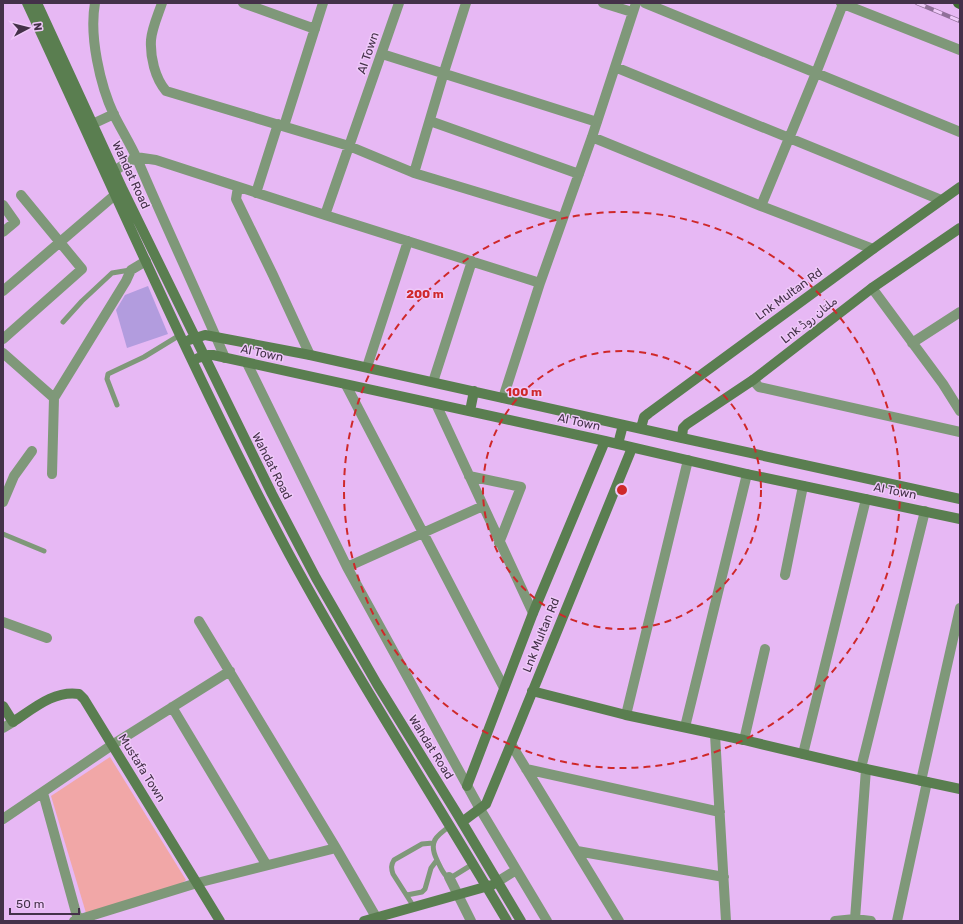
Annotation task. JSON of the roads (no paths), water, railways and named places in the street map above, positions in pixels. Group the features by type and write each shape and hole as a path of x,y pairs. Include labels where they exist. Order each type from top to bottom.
{"street":[{"name":"Wahdat Road","path":"27,3 89,126 114,171 119,192 146,261 181,339 264,504 305,582 354,669 507,920"},
{"name":"Wahdat Road","path":"37,3 89,126 119,192 316,578 377,684 519,917"},
{"path":"95,3 92,18 94,43 105,90 114,114 136,157 225,358"},
{"path":"162,3 151,38 151,52 160,84 166,91 349,146 414,173 563,218"},
{"path":"243,3 315,29"},
{"path":"256,193 323,3"},
{"name":"AI Town","path":"325,215 399,3"},
{"path":"414,173 466,3"},
{"path":"503,398 540,283 592,137 634,8 602,3"},
{"path":"645,3 960,132"},
{"path":"761,206 816,73 842,4 960,50"},
{"path":"382,54 444,72 597,122"},
{"path":"615,67 790,137 941,200"},
{"path":"89,126 114,114"},
{"path":"430,121 579,174"},
{"path":"592,137 761,206 873,249"},
{"path":"114,171 136,157 156,160 540,283"},
{"path":"238,187 236,199 310,355"},
{"name":"Lnk Multan Rd","path":"641,428 644,417 960,187"},
{"path":"3,291 119,192"},
{"path":"3,339 81,271 81,268 20,195"},
{"path":"3,205 14,222 3,232"},
{"name":"Lnk ملتان روڈ","path":"682,438 683,428 687,424 753,380 872,288 960,228"},
{"path":"367,367 408,241"},
{"path":"52,474 54,398 126,281 131,270 146,261"},
{"path":"433,382 472,261"},
{"path":"872,288 943,384 960,411"},
{"path":"912,343 960,312"},
{"path":"181,339 205,335 310,355 960,498"},
{"path":"3,353 54,398"},
{"name":"AI Town","path":"192,360 210,355 225,358 618,444 747,474 960,519"},
{"path":"247,363 348,567 467,786 547,921"},
{"path":"753,380 759,387 960,432"},
{"path":"346,385 504,688"},
{"path":"470,412 474,391"},
{"path":"436,404 499,543 533,613"},
{"path":"618,444 623,425"},
{"name":"Lnk Multan Rd","path":"467,786 533,613 604,441"},
{"name":"Lnk Multan Rd","path":"462,822 486,804 512,744 532,691 632,448"},
{"path":"3,502 14,476 32,451"},
{"path":"626,715 688,460"},
{"path":"685,727 747,474"},
{"path":"469,476 521,487 499,543"},
{"path":"785,575 803,486"},
{"path":"803,754 866,499"},
{"path":"348,567 483,506"},
{"path":"855,919 863,769 924,511"},
{"path":"897,921 960,608"},
{"path":"199,621 376,917"},
{"path":"3,622 47,638"},
{"path":"744,740 765,649"},
{"path":"3,819 112,745 230,671"},
{"path":"532,691 626,715 744,740 863,769 960,789"},
{"name":"Mustafa Town","path":"13,722 53,696 64,693 79,694 84,699 220,921"},
{"path":"3,706 13,722 3,728"},
{"path":"172,707 266,864"},
{"path":"715,734 726,921"},
{"path":"512,744 526,770 619,921"},
{"path":"526,770 720,812"},
{"path":"42,793 76,920 197,883 266,864 336,848"},
{"path":"577,852 724,877"},
{"path":"364,921 487,887 516,870"},
{"path":"449,877 471,921"},
{"path":"496,921 519,917"},
{"path":"835,921 855,919 871,921"}],"lane":[{"path":"64,322 82,301 112,273 131,270"},
{"path":"117,405 107,379 108,374 181,339"},
{"path":"3,534 44,551"},
{"path":"450,826 439,834 433,843 434,854 444,873 447,877 452,877 473,864"},
{"path":"414,907 393,874 391,864 394,860 422,844 433,843"},
{"path":"407,895 422,892 425,889 431,868 437,860"}],"railway":[{"path":"917,3 960,21"}]}
